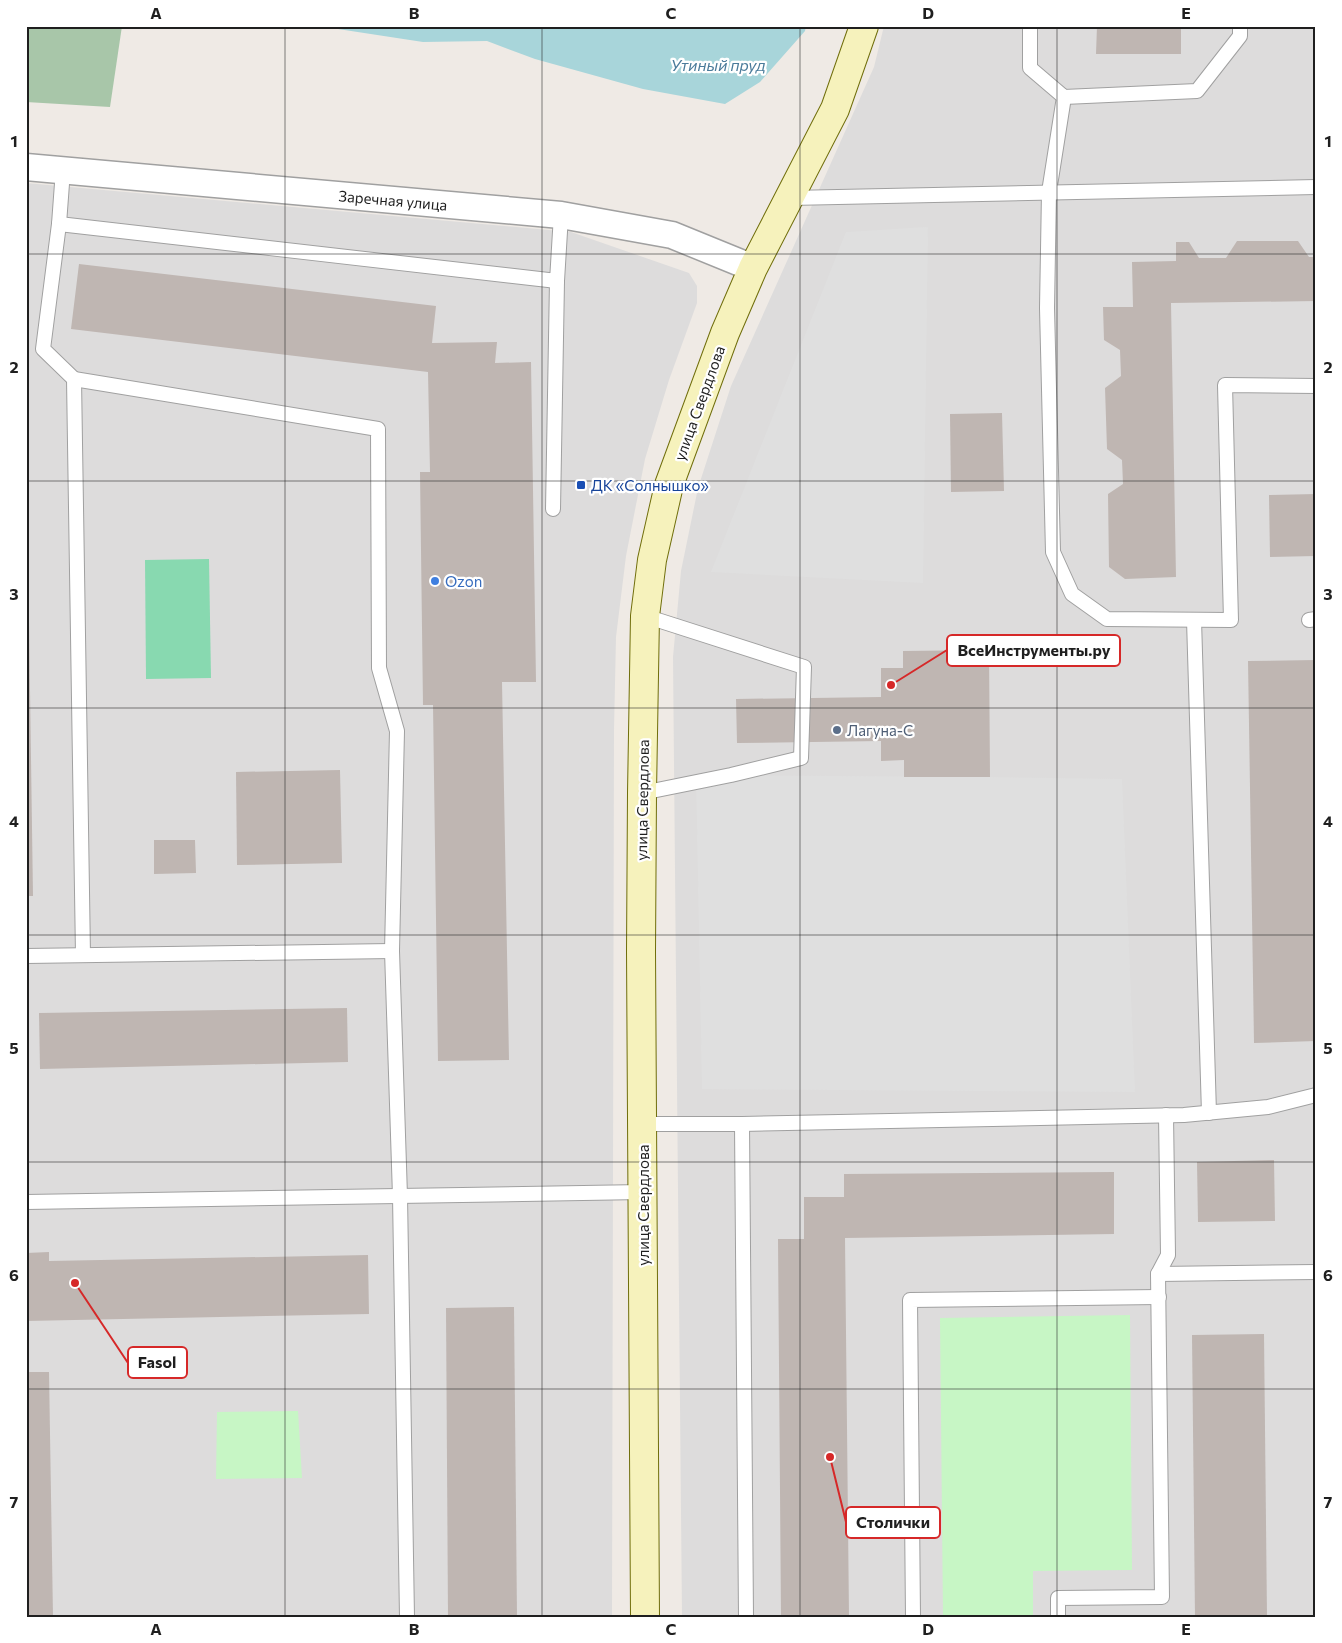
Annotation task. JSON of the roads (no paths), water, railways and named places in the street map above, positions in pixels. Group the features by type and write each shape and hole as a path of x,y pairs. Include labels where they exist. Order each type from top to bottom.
{"main road":[{"name":"улица Свердлова","path":"645,1617 641,951 642,793 646,616 652,560 669,486 725,332 753,268 835,109 864,26"}],"street":[{"name":"Заречная улица","path":"26,167 561,215 672,235 753,268"}],"lane":[{"path":"1030,26 1030,68 1064,97 1196,91 1240,36 1240,26"},
{"path":"1064,97 1049,192 1047,308 1053,552 1072,594 1107,618 1231,620 1225,385 1316,386"},
{"path":"63,170 59,224 43,349 74,379 378,430 379,668 397,731 392,951 400,1196 407,1617"},
{"path":"790,198 1316,187"},
{"path":"553,509 557,281 561,215"},
{"path":"59,224 557,281"},
{"path":"74,379 83,955"},
{"path":"642,793 731,775 801,758 804,667 646,616"},
{"path":"1194,620 1208,1113"},
{"path":"26,956 392,951"},
{"path":"642,1124 742,1124 1166,1115 1268,1107 1316,1095"},
{"path":"1058,1617 1058,1598 1162,1597 1158,1274 1168,1254 1166,1115"},
{"path":"742,1124 746,1617"},
{"path":"26,1202 643,1192"},
{"path":"1158,1274 1316,1272"},
{"path":"913,1617 910,1300 1159,1297"}],"water":[{"name":"Утиный пруд","path":"333,26 806,26 805,31 760,82 725,104 643,89 535,59 487,41 423,42 338,29"}],"place":[{"name":"ДК «Солнышко»","path":"581,485"},
{"name":"Ozon","path":"435,581"},
{"name":"ВсеИнструменты.ру","path":"891,685"},
{"name":"Лагуна-С","path":"837,730"},
{"name":"Fasol","path":"75,1283"},
{"name":"Столички","path":"830,1457"}]}
